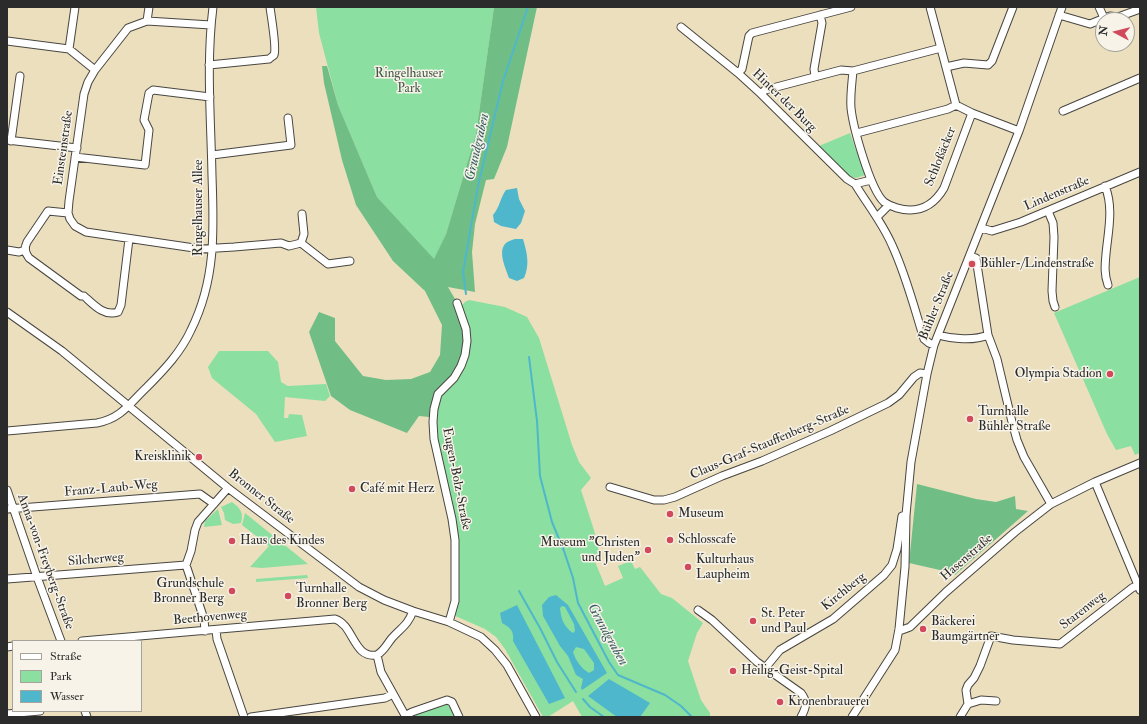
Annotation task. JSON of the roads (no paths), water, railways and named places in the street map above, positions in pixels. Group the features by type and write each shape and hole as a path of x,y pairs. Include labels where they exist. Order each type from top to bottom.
{"street":[{"path":"69,49 75,7"},
{"path":"147,21 149,7"},
{"name":"Ringelhauser Allee","path":"7,431 105,421 118,415 166,368 191,331 204,298 213,249 209,65 213,7"},
{"path":"209,65 269,59 275,50 270,7"},
{"path":"738,73 742,69 749,36 752,33 851,7"},
{"path":"930,7 956,105 972,113 1019,131"},
{"path":"946,67 964,63 988,66 992,61 1013,7"},
{"name":"Bühler Straße","path":"899,629 905,567 906,515 911,462 927,374 934,345 1019,131 1062,7"},
{"path":"815,76 814,69 822,23 820,15"},
{"path":"1059,15 1090,24 1095,22"},
{"name":"Einsteinstraße","path":"68,213 68,201 84,94 88,82 95,70 128,28 147,21 211,25"},
{"name":"Hinter der Burg","path":"681,27 738,73 847,179 855,184 878,217 892,244 900,263 924,339 934,345"},
{"path":"7,41 69,49 95,70"},
{"path":"761,94 764,90 815,76 841,70 853,71 940,48"},
{"path":"853,71 851,107 852,119 870,180 879,196 889,205 878,217"},
{"path":"20,76 9,140 77,148"},
{"path":"1063,111 1140,78"},
{"path":"75,157 145,165 149,130 144,120 148,93 153,90 210,97"},
{"name":"Schloßäcker","path":"857,133 948,109 956,105"},
{"name":"Schloßäcker","path":"889,205 903,209 917,209 932,202 939,196 944,188 972,113"},
{"path":"212,155 291,145 288,118"},
{"name":"Lindenstraße","path":"981,228 992,231 1021,222 1140,172"},
{"path":"855,184 870,180"},
{"path":"1105,186 1109,196 1110,209 1105,271 1108,285"},
{"path":"129,239 121,305 118,312 115,313 102,311 84,296 81,296 29,258 25,250 27,242 48,211 68,213 75,226 79,230 86,232 201,249 281,243 289,246 301,244 328,264 350,261"},
{"path":"1048,211 1054,230 1052,291 1055,307"},
{"path":"301,244 304,234 302,214"},
{"path":"7,250 18,252 25,250"},
{"path":"970,256 976,258 988,336 997,359 1017,440 1024,457 1051,504"},
{"name":"Eugen-Bolz-Straße","path":"449,622 455,601 455,540 452,519 434,440 433,422 434,409 438,394 454,378 466,355 466,329 457,303"},
{"name":"Bronner Straße","path":"7,312 62,351 228,488 359,587 384,600 449,622 481,637 496,650 507,665 536,717"},
{"path":"938,335 947,338 981,338 988,336"},
{"name":"Claus-Graf-Stauffenberg-Straße","path":"610,487 654,500 664,500 674,497 722,476 762,461 881,407 899,395 914,377 920,373 927,374"},
{"name":"Hasenstraße","path":"899,629 902,630 910,627 946,592 1015,532 1051,504 1095,482 1140,463"},
{"path":"1095,482 1139,588"},
{"path":"206,631 204,619 186,565 198,522 228,488"},
{"name":"Anna-von-Freyberg-Straße","path":"7,490 10,509 61,640"},
{"name":"Franz-Laub-Weg","path":"10,509 200,494 214,504"},
{"name":"Kirchberg","path":"766,667 780,650 833,619 884,575 892,565 897,549 902,516 906,515"},
{"name":"Silcherweg","path":"7,579 186,565"},
{"name":"Starenweg","path":"968,704 966,690 983,659 991,636 1013,640 1060,644 1132,588 1139,588"},
{"path":"698,610 712,620 757,662 801,693 805,698 806,704 801,717"},
{"path":"413,611 408,623 377,655 381,672 406,716 412,712 447,700 452,702 459,717"},
{"name":"Beethovenweg","path":"94,640 334,619 345,625 363,653 377,655"},
{"path":"852,716 895,650 899,629"},
{"path":"216,630 217,640 244,717"},
{"path":"251,717 385,698 393,694"},
{"path":"960,717 968,704 981,700 996,701"},
{"path":"7,714 29,712"}],"water":[{"path":"517,188 519,199 525,211 521,223 516,229 501,226 494,222 493,215 506,190"},
{"path":"523,239 527,258 527,268 524,278 517,281 509,278 502,255 503,246 509,241"},
{"path":"556,595 568,605 607,673 582,690 583,679 576,675 568,656 560,646 543,616 542,605 549,597","holes":["562,606 565,607 574,624 575,631 573,633 567,628 562,619 560,608","576,647 584,649 594,663 594,670 589,673 579,664 573,652"]},
{"path":"517,605 565,698 549,704 513,641 511,630 502,623 500,613"},
{"path":"609,679 650,703 640,717 617,717 588,696"}],"waterway":[{"name":"Grundgraben","path":"466,294 463,272 478,186 503,81 528,7"},
{"name":"Grundgraben","path":"529,357 537,421 540,476 552,522 573,578 578,603 609,662 618,675 665,695 681,706 692,717"},
{"path":"519,591 557,662 576,692"},
{"path":"583,699 590,707 604,717"}],"place":[{"name":"Bühler-/Lindenstraße","path":"972,264"},
{"name":"Olympia Stadion","path":"1110,374"},
{"name":"Turnhalle Bühler Straße","path":"970,419"},
{"name":"Kreisklinik","path":"199,457"},
{"name":"Café mit Herz","path":"352,489"},
{"name":"Museum","path":"670,514"},
{"name":"Schlosscafe","path":"670,540"},
{"name":"Haus des Kindes","path":"232,541"},
{"name":"Museum \"Christen und Juden\"","path":"648,550"},
{"name":"Kulturhaus Laupheim","path":"688,567"},
{"name":"Grundschule Bronner Berg","path":"232,591"},
{"name":"Turnhalle Bronner Berg","path":"288,596"},
{"name":"St. Peter und Paul","path":"753,621"},
{"name":"Bäckerei Baumgärtner","path":"923,629"},
{"name":"Heilig-Geist-Spital","path":"733,671"},
{"name":"Kronenbrauerei","path":"780,702"}],"park label":[{"name":"Ringelhauser Park","path":"409,82"}]}
